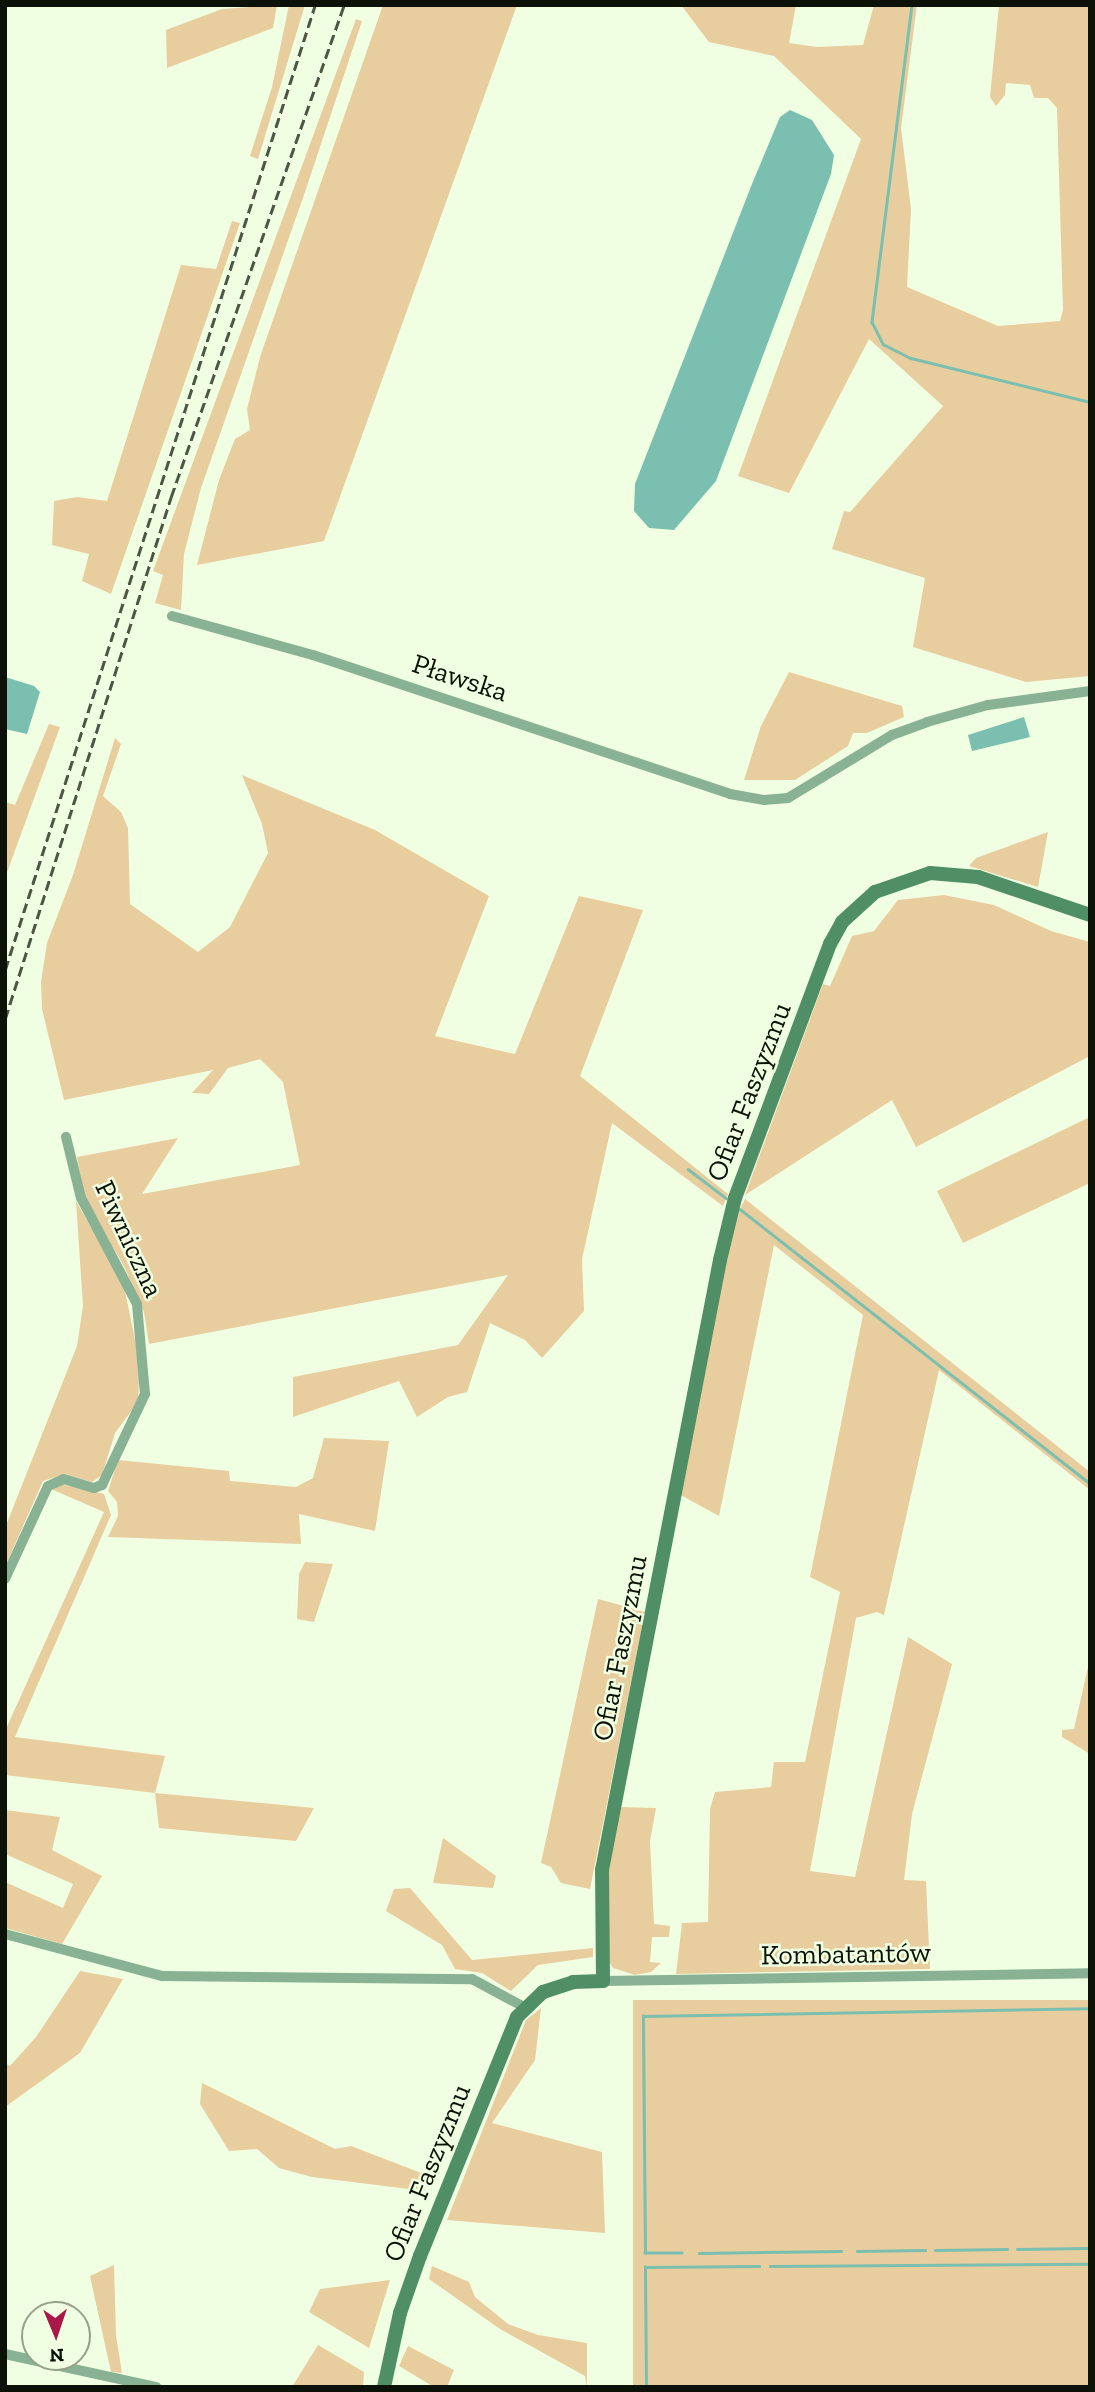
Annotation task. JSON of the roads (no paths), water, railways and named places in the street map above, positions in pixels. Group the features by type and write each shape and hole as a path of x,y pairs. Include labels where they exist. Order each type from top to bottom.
{"street":[{"name":"Pławska","path":"172,616 313,655 730,794 764,800 788,798 892,735 927,722 988,705 1090,691"},
{"name":"Ofiar Faszyzmu","path":"603,1980 602,1870 735,1198 830,944 858,904 893,882 930,873 959,873 1090,915"},
{"name":"Piwniczna","path":"5,1579 48,1486 64,1479 94,1488 102,1485 145,1394 145,1363 137,1304 80,1198 66,1137"},
{"path":"5,1934 162,1976 472,1979 524,2007 543,1992 573,1982 603,1980"},
{"name":"Kombatantów","path":"603,1980 1090,1973"},
{"name":"Ofiar Faszyzmu","path":"384,2387 400,2313 420,2256 524,2007"},
{"path":"5,2354 156,2387"}],"water":[{"path":"790,110 812,120 834,155 831,174 716,481 674,530 649,528 634,511 635,484 752,184 780,117"},
{"path":"5,677 34,686 40,692 27,734 5,729"},
{"path":"1024,717 1030,737 972,751 968,735"}],"waterway":[{"path":"912,5 872,322 883,344 911,358 1090,402"},
{"path":"688,1169 726,1198"},
{"path":"740,1209 1090,1483"},
{"path":"682,2253 645,2253 643,2016 1090,2008"},
{"path":"1017,2249 1087,2248"},
{"path":"935,2250 1007,2249"},
{"path":"857,2251 925,2250"},
{"path":"699,2253 841,2251"},
{"path":"770,2266 1090,2264"},
{"path":"646,2387 645,2267 759,2266"}],"railway":[{"path":"5,970 315,5"},
{"path":"5,1019 171,497 344,5"}]}
